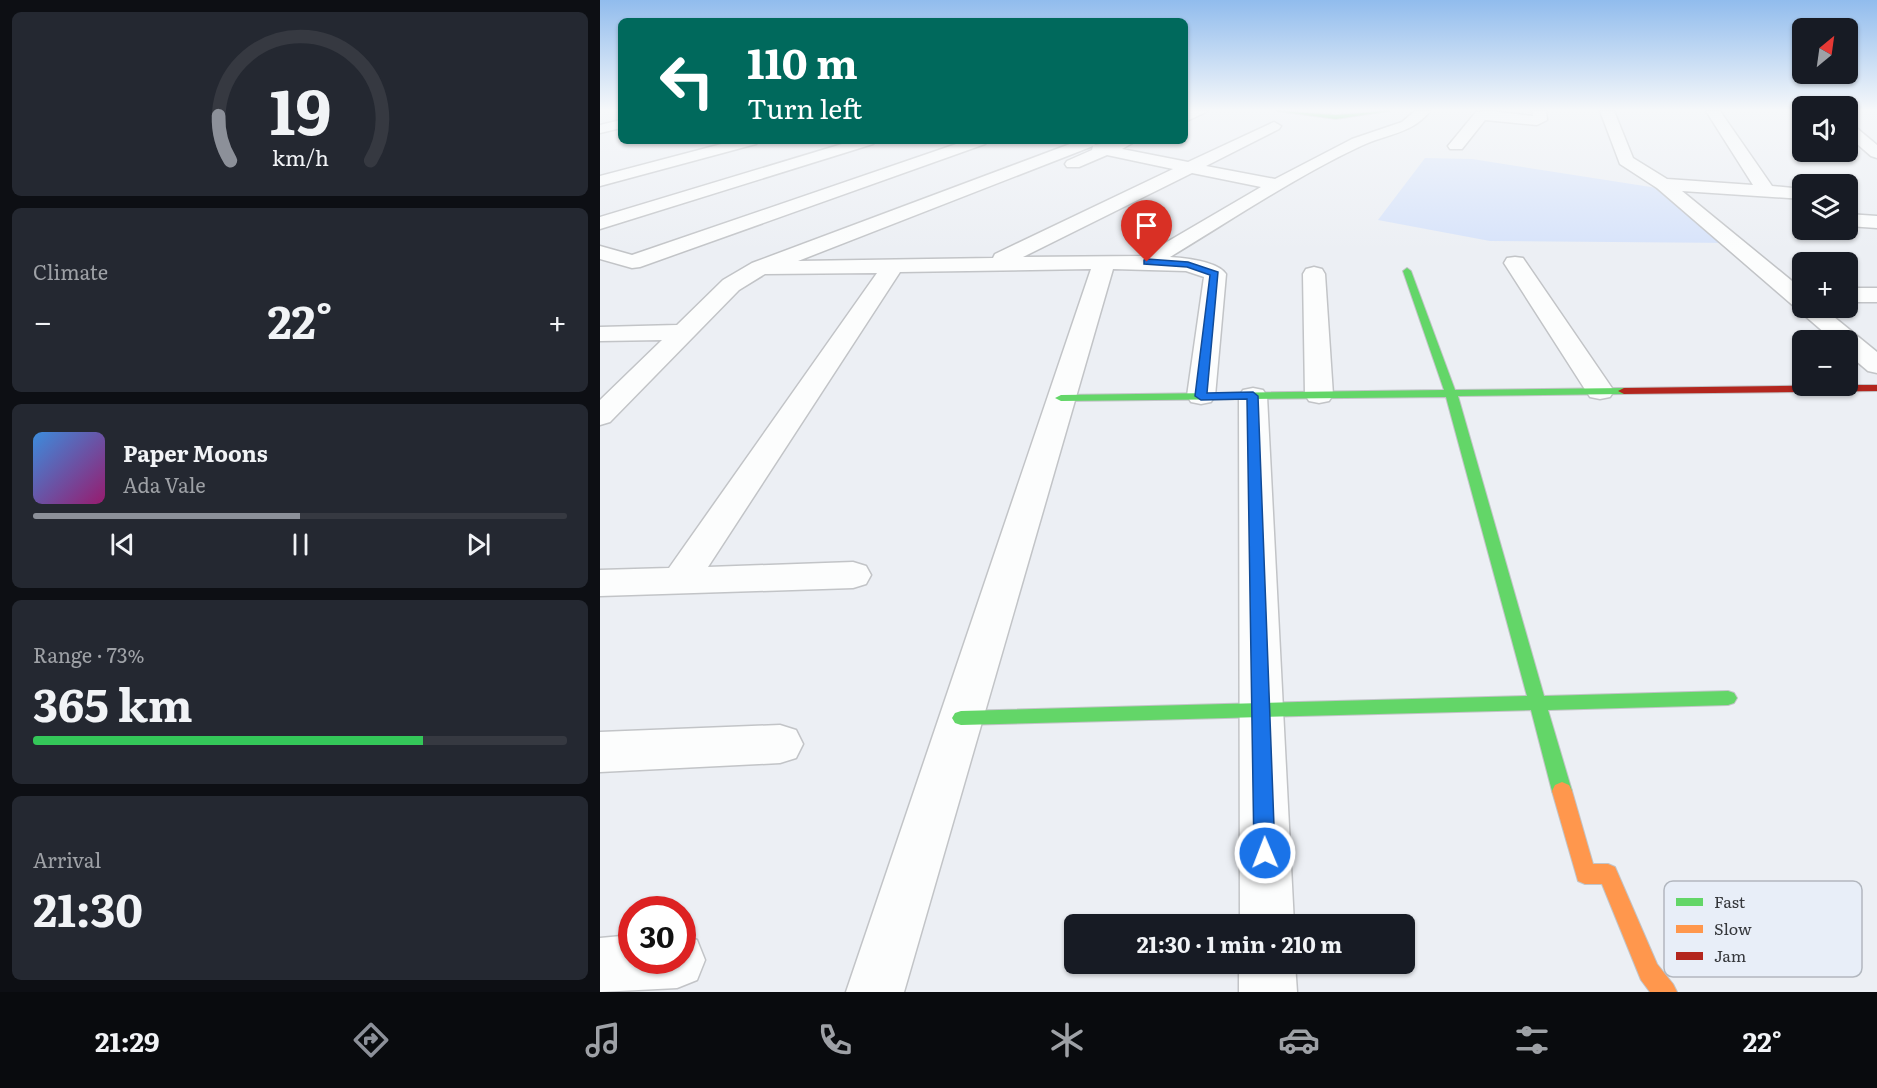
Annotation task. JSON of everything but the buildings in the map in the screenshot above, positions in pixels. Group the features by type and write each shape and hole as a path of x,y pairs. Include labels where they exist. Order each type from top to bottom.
{"street":[{"path":"600,181 689,157"},
{"path":"600,223 815,157"},
{"path":"600,252 632,262 933,157"},
{"path":"600,416 731,285 760,268 1061,157"},
{"path":"896,236 1067,157"},
{"path":"1144,157 1277,184"},
{"path":"993,264 1211,157"},
{"path":"1147,262 1277,184 1327,157"},
{"path":"1625,157 1663,184 1792,291"},
{"path":"1744,157 1767,191"},
{"path":"1663,184 1792,193"},
{"path":"1691,208 1725,210"},
{"path":"1858,221 1877,222"},
{"path":"818,267 862,249"},
{"path":"760,268 1104,262 1188,265 1215,274 1201,396"},
{"path":"875,992 1104,262"},
{"path":"1515,263 1600,391"},
{"path":"680,580 893,266"},
{"path":"1407,271 1452,393 1585,874 1608,874 1649,972 1665,992"},
{"path":"1314,274 1320,395"},
{"path":"1858,295 1877,295"},
{"path":"1823,318 1877,365"},
{"path":"600,334 684,332"},
{"path":"1061,398 1877,388"},
{"path":"1253,396 1267,914"},
{"path":"600,583 853,575"},
{"path":"961,718 1728,698"},
{"path":"600,752 780,744"},
{"path":"600,966 618,965"},
{"path":"1268,974 1268,992"}],"shaded area":[{"path":"1425,158 1472,159 1670,190 1733,243 1490,241 1378,220"}],"traffic: fast":[{"path":"1407,271 1451,393 1562,791"},
{"path":"1061,398 1624,391"},
{"path":"961,718 1728,698"}],"traffic: slow":[{"path":"1562,791 1585,874 1608,874 1649,972 1665,992"}],"traffic: jam":[{"path":"1624,391 1877,388"}],"route":[{"path":"1147,262 1188,265 1215,274 1201,396 1253,396 1265,853"}]}
